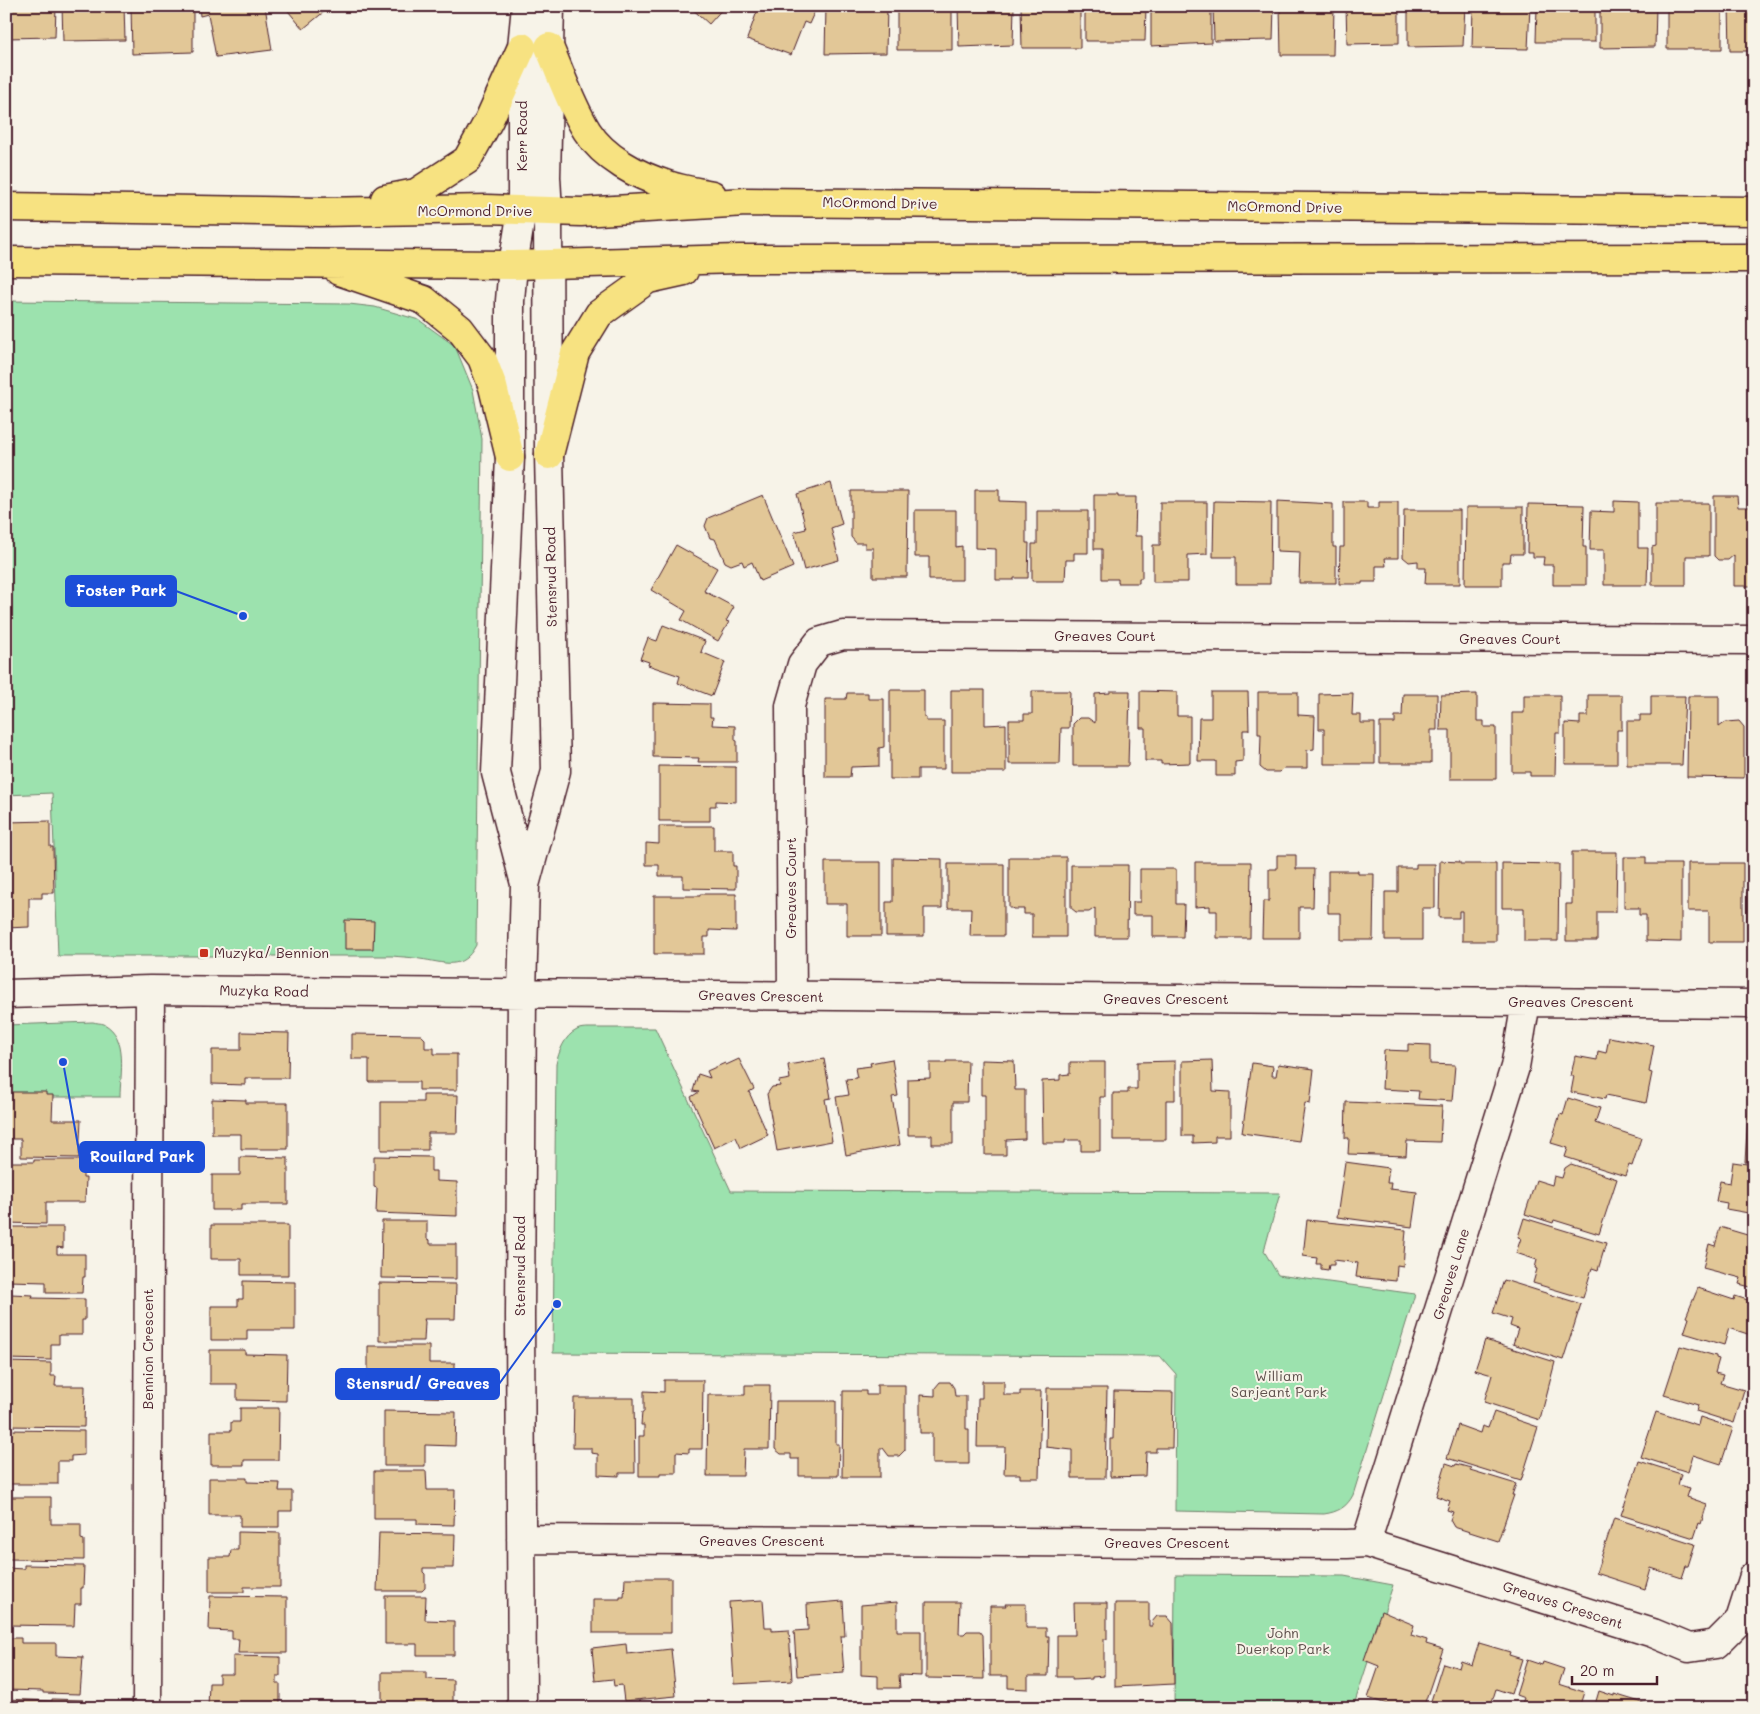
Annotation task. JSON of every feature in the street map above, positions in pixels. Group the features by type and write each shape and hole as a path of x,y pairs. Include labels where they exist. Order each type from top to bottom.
{"main road":[{"path":"319,212 416,193 467,160 489,120 522,47"},
{"path":"549,47 574,106 587,131 597,144 628,168 668,185 746,202"},
{"name":"McOrmond Drive","path":"6,207 319,212 487,209 581,212 746,202 1754,211"},
{"path":"6,261 513,265 739,259 1754,258"},
{"path":"549,455 575,353 599,314 648,279 739,259"},
{"path":"317,264 424,300 460,329 482,358 493,386 510,458"}],"street":[{"name":"Kerr Road","path":"526,6 522,47 535,211 548,264"},
{"name":"Kerr Road","path":"513,265 546,178 550,6"},
{"name":"Stensrud Road","path":"522,1708 520,1306 522,992 525,885 556,771 549,455 548,264"},
{"name":"Stensrud Road","path":"513,265 510,301 510,458 496,772 525,885"},
{"name":"Greaves Court","path":"792,996 790,706 802,664 819,642 843,635 1754,640"},
{"name":"Muzyka Road","path":"6,994 150,990 578,993"},
{"name":"Bennion Crescent","path":"147,1708 150,990"},
{"name":"Greaves Crescent","path":"578,993 1754,1004"},
{"name":"Greaves Lane","path":"1366,1543 1516,1067 1526,1002"},
{"name":"Greaves Crescent","path":"521,1539 1366,1543 1653,1633 1689,1648 1716,1644 1740,1620 1754,1576"}],"green space":[{"path":"6,301 349,304 375,307 419,320 455,346 473,390 482,439 476,945 465,959 458,962 445,963 392,956 58,956 52,793 6,795"},
{"path":"93,1022 104,1024 112,1030 117,1038 122,1068 120,1097 6,1097 6,1025"},
{"name":"William Sarjeant Park","path":"655,1028 731,1191 1280,1193 1264,1251 1278,1275 1415,1294 1351,1499 1342,1508 1324,1514 1175,1511 1176,1374 1160,1356 553,1353 556,1064 565,1040 578,1029"},
{"name":"John Duerkop Park","path":"1175,1575 1344,1576 1393,1585 1353,1708 1174,1708"}],"building":[{"path":"6,6 56,6 55,37 6,38"},
{"path":"62,6 124,6 125,40 63,41"},
{"path":"131,6 193,6 193,52 132,54"},
{"path":"199,6 265,6 272,50 216,57 208,14 200,16"},
{"path":"284,6 331,6 303,29"},
{"path":"689,6 725,6 709,24"},
{"path":"759,6 781,8 782,6 817,6 809,24 804,22 791,55 747,39"},
{"path":"826,6 887,6 886,53 825,54"},
{"path":"897,6 952,6 952,50 897,50"},
{"path":"958,6 1014,6 1013,45 959,47"},
{"path":"1021,6 1080,6 1080,48 1022,48"},
{"path":"1085,6 1146,6 1145,41 1085,41"},
{"path":"1151,6 1211,6 1211,43 1151,46"},
{"path":"1213,6 1274,6 1273,40 1214,41"},
{"path":"1280,6 1334,6 1333,55 1281,55"},
{"path":"1346,6 1399,6 1399,43 1347,44"},
{"path":"1408,6 1465,6 1463,46 1408,47"},
{"path":"1473,6 1530,6 1528,49 1472,48"},
{"path":"1537,6 1595,6 1595,42 1536,42"},
{"path":"1600,6 1656,6 1655,47 1600,48"},
{"path":"1667,6 1722,8 1722,49 1667,49"},
{"path":"1729,6 1754,6 1754,51 1730,51"},
{"path":"831,483 842,524 831,528 839,560 804,570 794,532 806,529 797,494"},
{"path":"975,490 999,490 999,501 1026,502 1026,543 1029,543 1028,578 996,580 996,549 975,548"},
{"path":"851,491 908,491 907,577 873,577 873,548 865,548 865,543 856,543 851,537"},
{"path":"763,495 793,567 760,581 752,562 744,566 742,561 731,565 725,562 715,539 710,538 705,526 708,518"},
{"path":"1094,495 1136,497 1135,536 1142,536 1142,578 1139,578 1139,583 1118,583 1118,579 1102,579 1102,549 1094,549"},
{"path":"1714,496 1737,496 1738,507 1754,507 1754,586 1734,586 1734,555 1728,560 1718,560 1714,556"},
{"path":"1214,501 1271,502 1270,584 1236,584 1236,557 1213,557"},
{"path":"1277,501 1333,504 1333,547 1336,547 1336,583 1299,583 1300,552 1277,551"},
{"path":"1614,501 1638,502 1638,548 1648,548 1647,585 1604,585 1604,550 1590,550 1591,511 1614,512"},
{"path":"1160,502 1207,502 1207,554 1188,555 1188,582 1153,582 1153,545 1160,545"},
{"path":"1344,502 1367,502 1367,508 1379,508 1379,502 1398,502 1398,558 1385,558 1386,566 1376,566 1376,582 1339,584 1340,547 1344,547"},
{"path":"1656,503 1709,503 1709,556 1686,556 1686,585 1652,585 1652,547 1656,546"},
{"path":"1528,504 1584,505 1583,547 1586,547 1586,585 1553,585 1553,565 1543,565 1544,557 1533,557 1533,553 1527,553"},
{"path":"1466,507 1523,507 1523,554 1511,554 1510,562 1502,562 1502,585 1465,585"},
{"path":"915,510 956,510 956,547 962,546 962,580 929,580 929,557 915,557"},
{"path":"1404,510 1460,510 1460,584 1425,584 1426,568 1418,568 1418,561 1409,562 1403,557"},
{"path":"1037,511 1088,511 1088,553 1074,553 1074,560 1066,560 1065,581 1032,581 1032,544 1037,544"},
{"path":"676,545 717,568 704,591 734,607 726,621 729,622 718,641 681,620 686,611 651,590"},
{"path":"663,625 705,641 701,652 725,662 712,696 678,683 680,676 648,665 649,662 640,659 648,638 657,641"},
{"path":"890,690 924,690 924,717 926,721 944,721 944,769 918,769 918,779 890,779"},
{"path":"951,690 985,690 985,725 1006,724 1006,772 951,772"},
{"path":"1032,691 1070,691 1069,728 1061,728 1060,764 1009,764 1009,720 1024,720 1024,714 1032,714"},
{"path":"1110,691 1130,691 1128,766 1073,766 1073,724 1079,718 1088,718 1095,723 1095,694 1110,693"},
{"path":"1140,691 1177,692 1177,716 1190,716 1190,763 1161,764 1161,761 1145,761 1145,728 1140,728"},
{"path":"1211,692 1248,692 1249,730 1243,730 1243,761 1235,762 1235,776 1216,776 1216,761 1198,761 1199,718 1211,718"},
{"path":"1258,692 1298,692 1298,715 1315,716 1314,749 1307,750 1307,768 1284,768 1280,772 1266,772 1260,767 1261,734 1258,734"},
{"path":"847,693 868,693 868,699 884,699 884,747 879,748 879,766 851,767 850,777 825,777 825,699 846,699"},
{"path":"1353,693 1352,715 1361,715 1361,723 1375,723 1375,764 1324,764 1324,729 1319,729 1319,694"},
{"path":"1403,694 1437,694 1437,730 1431,730 1431,763 1380,763 1380,723 1395,723 1395,716 1402,716"},
{"path":"1477,694 1477,721 1484,721 1484,727 1496,727 1496,779 1450,779 1450,730 1440,730 1441,695"},
{"path":"1524,695 1560,695 1560,733 1556,733 1555,776 1530,776 1530,772 1512,772 1512,713 1524,713"},
{"path":"1588,695 1622,695 1622,730 1617,730 1617,764 1565,764 1565,723 1580,724 1580,716 1588,716"},
{"path":"1651,696 1685,696 1682,765 1627,765 1627,721 1640,721 1640,715 1651,715"},
{"path":"1688,696 1719,696 1719,727 1726,722 1739,721 1744,727 1744,778 1687,777"},
{"path":"1750,696 1754,696 1754,730 1750,730"},
{"path":"653,703 710,704 710,717 713,717 712,725 735,726 737,762 698,762 699,758 653,757"},
{"path":"659,766 736,767 736,802 716,801 716,806 710,806 710,821 659,821"},
{"path":"50,821 50,847 53,847 54,893 42,893 42,898 29,898 29,927 6,928 6,822"},
{"path":"659,826 714,826 714,851 733,851 733,866 736,866 736,889 683,888 683,876 659,876 659,865 646,865 646,843 659,844"},
{"path":"1572,852 1617,852 1616,912 1597,912 1597,941 1566,941 1566,904 1572,904"},
{"path":"1277,855 1296,855 1296,869 1314,869 1313,907 1299,907 1299,938 1262,938 1263,901 1269,901 1269,869 1277,869"},
{"path":"1009,857 1066,857 1066,937 1032,937 1032,914 1024,914 1024,909 1009,908"},
{"path":"1624,857 1646,857 1646,864 1681,864 1681,942 1646,941 1646,915 1639,915 1639,908 1624,908"},
{"path":"893,858 942,859 942,908 924,908 924,936 886,936 886,902 893,902"},
{"path":"1440,861 1460,862 1460,864 1496,864 1496,941 1462,941 1462,911 1459,911 1459,918 1439,918"},
{"path":"825,862 881,862 881,936 847,936 847,904 825,904"},
{"path":"1195,862 1251,862 1250,938 1217,938 1217,911 1210,911 1210,906 1195,907"},
{"path":"1502,863 1559,864 1558,941 1524,941 1524,908 1502,908"},
{"path":"1688,863 1743,863 1743,942 1709,942 1709,911 1688,911"},
{"path":"948,864 1004,864 1004,936 970,936 971,908 948,908"},
{"path":"1416,864 1435,864 1435,908 1422,908 1422,940 1385,940 1385,892 1398,892 1398,868 1416,868"},
{"path":"1071,865 1128,865 1127,937 1095,937 1095,908 1089,912 1076,912 1071,908"},
{"path":"1140,869 1176,869 1176,904 1184,904 1183,937 1153,937 1153,915 1133,915 1133,902 1140,902"},
{"path":"1328,871 1358,871 1358,874 1374,874 1373,940 1341,940 1341,913 1328,913"},
{"path":"1747,892 1754,892 1754,942 1747,942"},
{"path":"700,894 736,894 736,931 709,930 709,937 704,937 704,954 654,954 654,896 700,896"},
{"path":"345,920 374,921 373,949 345,949"},
{"path":"241,1032 289,1033 288,1078 245,1078 245,1085 212,1084 212,1050 241,1050"},
{"path":"352,1034 421,1035 425,1039 425,1048 434,1048 434,1054 457,1054 457,1090 419,1090 419,1082 369,1082 369,1059 352,1059"},
{"path":"1609,1037 1654,1045 1649,1072 1652,1073 1646,1103 1606,1095 1605,1099 1571,1092 1574,1076 1571,1076 1575,1056 1597,1060 1598,1051 1606,1053"},
{"path":"1408,1044 1430,1045 1430,1064 1455,1065 1452,1101 1418,1099 1419,1091 1382,1089 1384,1050 1408,1051"},
{"path":"739,1059 754,1089 749,1092 768,1135 741,1148 736,1137 714,1148 691,1097 699,1092 693,1091 698,1074 710,1078 707,1071"},
{"path":"824,1059 831,1098 825,1099 832,1141 777,1151 767,1094 772,1087 780,1086 779,1081 790,1079 788,1065"},
{"path":"892,1059 898,1096 892,1097 900,1145 846,1155 836,1097 849,1095 846,1079 857,1078 855,1068 871,1066 870,1063"},
{"path":"981,1060 1014,1061 1015,1090 1025,1090 1025,1139 1006,1140 1006,1155 985,1155 985,1095 981,1095"},
{"path":"1212,1060 1213,1091 1230,1092 1230,1136 1215,1136 1215,1142 1193,1143 1193,1136 1182,1136 1182,1061"},
{"path":"946,1061 968,1061 967,1102 953,1102 953,1144 932,1144 932,1135 908,1135 908,1079 930,1078 930,1063 946,1063"},
{"path":"1175,1061 1175,1100 1166,1100 1166,1140 1113,1140 1113,1093 1128,1093 1128,1089 1137,1089 1137,1062"},
{"path":"1070,1062 1105,1062 1105,1097 1100,1097 1100,1151 1081,1151 1081,1140 1065,1140 1065,1143 1043,1143 1042,1081 1060,1080 1060,1075 1070,1074"},
{"path":"1252,1063 1273,1066 1272,1076 1276,1076 1278,1064 1314,1069 1310,1104 1305,1103 1299,1141 1242,1133"},
{"path":"6,1092 46,1092 46,1095 53,1095 52,1120 81,1120 79,1158 21,1157 21,1139 6,1139"},
{"path":"423,1095 458,1095 457,1133 428,1133 428,1150 381,1150 381,1102 423,1102"},
{"path":"1568,1098 1600,1108 1595,1123 1641,1138 1632,1166 1629,1165 1625,1176 1565,1157 1568,1148 1551,1143 1560,1114 1563,1115"},
{"path":"212,1099 246,1100 246,1103 288,1103 288,1149 241,1149 241,1134 212,1134"},
{"path":"1749,1099 1754,1099 1754,1163 1745,1162"},
{"path":"1346,1102 1442,1106 1440,1142 1407,1141 1406,1156 1348,1154 1349,1138 1345,1138"},
{"path":"374,1156 431,1157 431,1171 436,1171 436,1181 457,1182 457,1216 376,1213 377,1188 374,1187"},
{"path":"240,1157 288,1158 288,1204 241,1204 241,1210 212,1210 212,1175 240,1175"},
{"path":"34,1160 83,1160 83,1178 86,1178 85,1202 46,1202 46,1224 6,1223 6,1162 34,1162"},
{"path":"1345,1162 1389,1168 1387,1183 1391,1183 1390,1189 1417,1192 1412,1227 1337,1217"},
{"path":"1733,1162 1754,1165 1754,1214 1726,1209 1727,1203 1716,1201 1720,1181 1730,1183"},
{"path":"1571,1164 1617,1179 1599,1234 1554,1220 1553,1223 1525,1214 1536,1180 1552,1185 1554,1176 1562,1178 1565,1168"},
{"path":"1524,1218 1606,1243 1598,1270 1592,1268 1583,1298 1533,1283 1537,1269 1535,1268 1537,1260 1516,1253 1521,1238 1518,1237"},
{"path":"1307,1220 1406,1230 1403,1266 1397,1265 1396,1281 1356,1277 1358,1263 1334,1260 1334,1265 1329,1265 1328,1270 1321,1269 1321,1264 1316,1264 1317,1258 1303,1256"},
{"path":"382,1221 427,1221 427,1239 430,1240 430,1244 456,1244 456,1279 381,1278"},
{"path":"211,1225 288,1225 288,1275 241,1275 241,1259 211,1259"},
{"path":"9,1227 63,1227 63,1248 57,1247 57,1254 85,1254 85,1277 83,1277 82,1293 46,1293 46,1282 8,1281"},
{"path":"1720,1227 1754,1237 1754,1288 1739,1284 1741,1278 1703,1268 1709,1244 1715,1246"},
{"path":"1504,1280 1581,1304 1563,1360 1513,1344 1518,1329 1510,1326 1512,1319 1493,1313"},
{"path":"243,1281 295,1282 295,1330 247,1330 247,1340 211,1340 211,1306 238,1306 238,1299 243,1299"},
{"path":"379,1283 456,1284 455,1319 424,1319 424,1341 379,1341"},
{"path":"1698,1288 1734,1300 1735,1296 1754,1302 1754,1336 1729,1328 1724,1345 1684,1333 1689,1318 1686,1317"},
{"path":"11,1294 33,1295 32,1298 85,1299 85,1320 82,1320 82,1335 59,1335 59,1344 51,1344 51,1360 6,1359 6,1297 11,1297"},
{"path":"1485,1340 1555,1362 1540,1420 1484,1402 1492,1375 1475,1370"},
{"path":"368,1346 429,1346 429,1363 455,1363 455,1398 422,1397 422,1394 368,1393"},
{"path":"1680,1346 1716,1356 1719,1359 1715,1373 1723,1375 1720,1383 1744,1390 1734,1423 1696,1411 1698,1405 1664,1395"},
{"path":"210,1350 245,1350 245,1354 287,1355 286,1401 237,1400 237,1384 210,1384"},
{"path":"6,1362 51,1363 51,1376 56,1376 55,1386 85,1386 84,1427 6,1426"},
{"path":"664,1380 703,1380 702,1449 689,1449 689,1453 676,1452 676,1473 660,1473 660,1476 639,1476 639,1436 644,1436 644,1425 641,1425 642,1412 644,1412 644,1391 664,1392"},
{"path":"982,1381 1004,1381 1004,1395 1020,1395 1020,1391 1041,1391 1039,1478 1020,1478 1020,1474 1004,1474 1005,1447 977,1447 978,1398 982,1398"},
{"path":"940,1382 950,1382 954,1388 955,1396 966,1396 966,1429 969,1429 969,1464 932,1464 932,1433 920,1433 920,1395 935,1396 935,1388"},
{"path":"745,1385 770,1385 769,1449 744,1449 743,1476 707,1476 708,1395 745,1395"},
{"path":"877,1385 905,1385 905,1450 899,1456 889,1456 883,1448 880,1448 880,1477 842,1477 843,1391 866,1391 866,1395 877,1395"},
{"path":"1047,1388 1107,1388 1105,1478 1072,1478 1072,1450 1046,1447"},
{"path":"1114,1391 1173,1392 1172,1448 1156,1448 1156,1452 1146,1452 1145,1476 1110,1477 1110,1439 1113,1439"},
{"path":"574,1398 634,1398 635,1473 619,1473 619,1476 598,1475 598,1454 591,1453 591,1448 573,1448"},
{"path":"776,1401 836,1401 836,1444 839,1444 838,1476 799,1476 799,1459 791,1459 791,1454 781,1454 775,1449"},
{"path":"240,1408 279,1408 278,1460 244,1460 244,1465 211,1465 211,1431 231,1431 231,1422 240,1422"},
{"path":"384,1411 456,1412 455,1446 425,1445 425,1466 384,1466"},
{"path":"1494,1412 1538,1427 1521,1481 1447,1458 1458,1425 1480,1433 1482,1426 1488,1428"},
{"path":"1656,1412 1698,1425 1700,1417 1733,1428 1721,1464 1693,1455 1688,1472 1641,1457"},
{"path":"7,1430 84,1431 84,1455 71,1456 71,1461 58,1461 58,1484 6,1484"},
{"path":"1639,1461 1681,1474 1678,1485 1690,1488 1687,1497 1707,1504 1701,1524 1699,1523 1694,1538 1621,1515"},
{"path":"1446,1463 1471,1468 1470,1470 1516,1484 1498,1541 1454,1527 1450,1520 1453,1512 1447,1510 1450,1501 1436,1496"},
{"path":"374,1471 426,1471 427,1490 455,1490 454,1525 417,1524 417,1519 374,1519"},
{"path":"209,1478 247,1478 247,1482 280,1483 279,1491 292,1491 292,1511 279,1511 279,1527 240,1527 240,1515 209,1515"},
{"path":"6,1497 51,1497 51,1524 81,1524 81,1539 84,1540 84,1560 6,1559"},
{"path":"1614,1518 1695,1544 1682,1578 1651,1568 1645,1589 1596,1573"},
{"path":"238,1532 280,1533 280,1587 244,1587 244,1592 209,1592 209,1557 230,1557 231,1550 238,1550"},
{"path":"379,1533 455,1534 454,1568 423,1568 425,1588 422,1591 377,1591"},
{"path":"24,1565 84,1566 81,1604 75,1604 74,1626 6,1625 6,1568 24,1569"},
{"path":"625,1578 671,1578 671,1633 593,1633 593,1599 620,1599 620,1597 624,1597"},
{"path":"210,1596 287,1597 287,1653 238,1653 239,1639 232,1639 232,1631 209,1630"},
{"path":"385,1596 426,1596 425,1620 454,1621 454,1655 417,1655 417,1644 385,1644"},
{"path":"763,1600 765,1627 772,1627 772,1631 789,1630 792,1681 734,1684 729,1602"},
{"path":"843,1601 845,1636 841,1636 844,1673 797,1676 794,1631 808,1630 807,1604"},
{"path":"897,1602 897,1631 921,1631 921,1676 899,1675 900,1688 878,1688 878,1676 861,1675 861,1605"},
{"path":"926,1602 960,1602 959,1634 964,1634 967,1631 980,1631 983,1635 984,1679 926,1678"},
{"path":"1074,1603 1107,1603 1107,1639 1104,1639 1104,1676 1072,1680 1072,1677 1057,1677 1057,1635 1075,1635"},
{"path":"1115,1603 1149,1603 1149,1626 1152,1626 1152,1622 1157,1616 1167,1616 1173,1623 1174,1684 1115,1687"},
{"path":"1005,1604 1026,1604 1026,1628 1046,1628 1046,1636 1049,1636 1048,1676 1028,1676 1028,1689 1008,1688 1008,1676 990,1676 990,1606 1006,1606"},
{"path":"1381,1611 1414,1625 1411,1635 1427,1640 1426,1644 1443,1649 1423,1708 1386,1708 1387,1704 1368,1698 1379,1666 1364,1660"},
{"path":"6,1638 21,1638 21,1643 56,1643 56,1656 83,1657 80,1694 6,1690"},
{"path":"1479,1643 1510,1652 1509,1655 1522,1659 1511,1694 1496,1689 1490,1708 1442,1708 1430,1704 1443,1663 1459,1668 1461,1661 1472,1665"},
{"path":"626,1644 627,1654 671,1649 676,1696 624,1701 622,1685 614,1686 613,1679 595,1681 592,1648"},
{"path":"233,1656 280,1657 280,1676 277,1676 277,1684 280,1684 280,1708 208,1708 209,1683 219,1683 219,1674 233,1674"},
{"path":"1527,1660 1542,1665 1543,1662 1564,1669 1559,1684 1584,1692 1579,1708 1520,1708 1524,1698 1516,1695"},
{"path":"382,1672 426,1672 426,1679 453,1680 453,1708 382,1708"},
{"path":"1599,1691 1650,1705 1649,1708 1594,1708"},
{"path":"6,1699 83,1700 83,1708 6,1708"}],"place":[{"name":"Foster Park","path":"243,616"},
{"name":"Muzyka/ Bennion","path":"204,953"},
{"name":"Rouilard Park","path":"63,1062"},
{"name":"Stensrud/ Greaves","path":"557,1304"}]}
